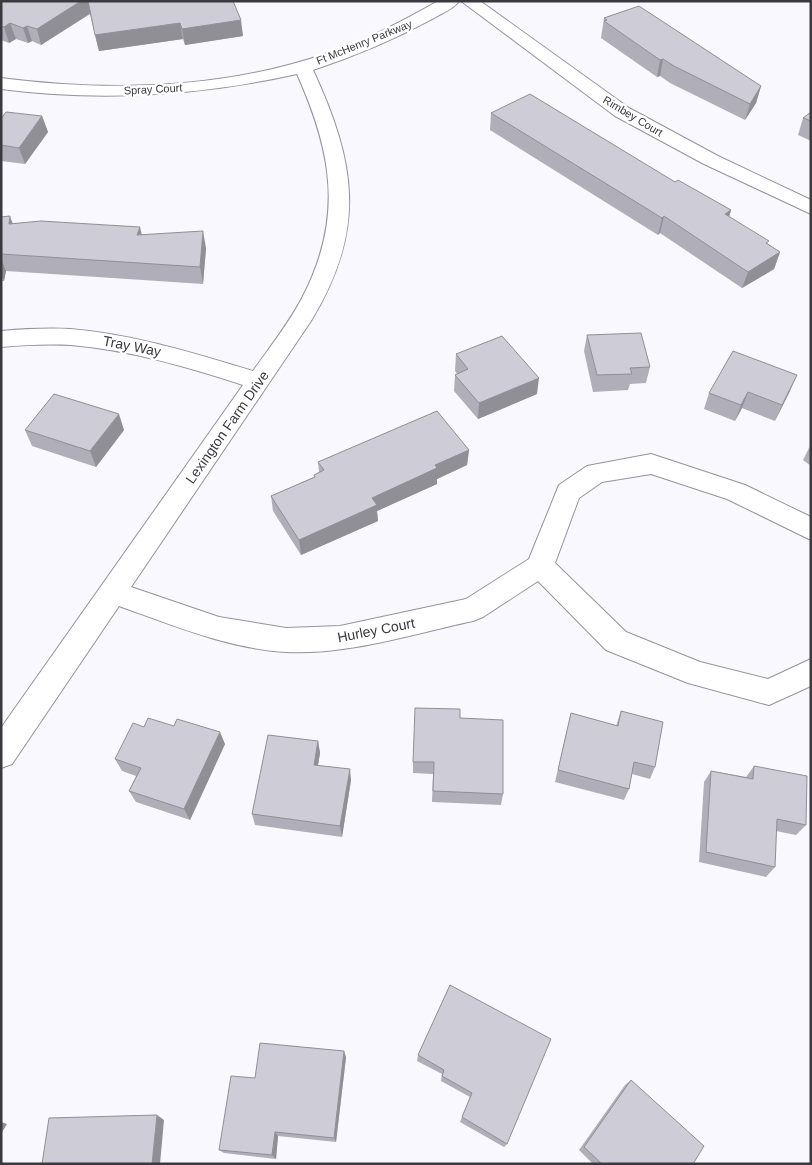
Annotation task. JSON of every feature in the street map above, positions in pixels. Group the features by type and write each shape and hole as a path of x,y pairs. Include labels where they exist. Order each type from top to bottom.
{"street":[{"name":"Ft McHenry Parkway","path":"303,66 334,57 391,34 451,1"},
{"name":"Rimbey Court","path":"469,1 622,112 711,160 811,208"},
{"name":"Spray Court","path":"1,83 60,90 169,89 265,75 303,66"},
{"name":"Lexington Farm Drive","path":"1,754 114,594 260,381 316,292 335,239 341,196 335,149 322,109 303,66"},
{"name":"Tray Way","path":"1,338 55,336 100,339 156,349 260,381"},
{"path":"811,529 736,492 651,464 596,473 568,492 540,566 616,640 698,674 769,692 811,672"},
{"name":"Hurley Court","path":"114,594 219,629 286,640 340,638 473,609 540,566"}],"building":[{"path":"1,1 81,1 37,29 27,26 23,28 10,23 4,27 1,26"},
{"path":"88,1 233,1 241,20 182,29 180,23 95,35"},
{"path":"639,6 761,86 750,104 663,59 660,60 604,21 607,20 604,18"},
{"path":"530,94 675,182 678,180 731,210 725,214 769,241 766,243 780,252 748,272 664,216 662,218 491,113"},
{"path":"6,112 42,116 19,148 1,145 1,119"},
{"path":"811,112 811,121 803,118"},
{"path":"10,216 9,224 41,221 140,227 137,235 203,231 200,267 1,254 1,217"},
{"path":"641,333 650,367 630,368 632,374 597,375 587,335"},
{"path":"502,336 539,378 479,403 455,375 468,369 456,354"},
{"path":"733,351 797,375 782,405 748,392 741,405 709,393"},
{"path":"54,394 119,414 90,451 25,430"},
{"path":"437,411 469,450 435,465 437,468 372,498 377,505 299,540 271,496 315,477 314,475 324,470 318,462"},
{"path":"415,708 460,709 460,718 503,720 503,794 433,791 434,762 413,762"},
{"path":"621,711 663,722 655,767 634,762 629,789 558,770 571,713 618,726"},
{"path":"148,718 174,726 177,719 220,732 184,809 129,791 141,768 115,759 133,723 144,727"},
{"path":"268,735 318,741 314,765 350,769 340,826 252,814"},
{"path":"754,766 807,776 806,825 777,819 775,867 706,852 711,771 753,779"},
{"path":"450,985 551,1039 507,1144 462,1117 472,1093 442,1076 444,1070 418,1055"},
{"path":"260,1043 344,1051 334,1138 275,1132 272,1155 219,1150 231,1076 255,1078"},
{"path":"631,1080 704,1146 693,1164 602,1164 584,1147"},
{"path":"157,1115 152,1164 42,1164 49,1118"}]}
